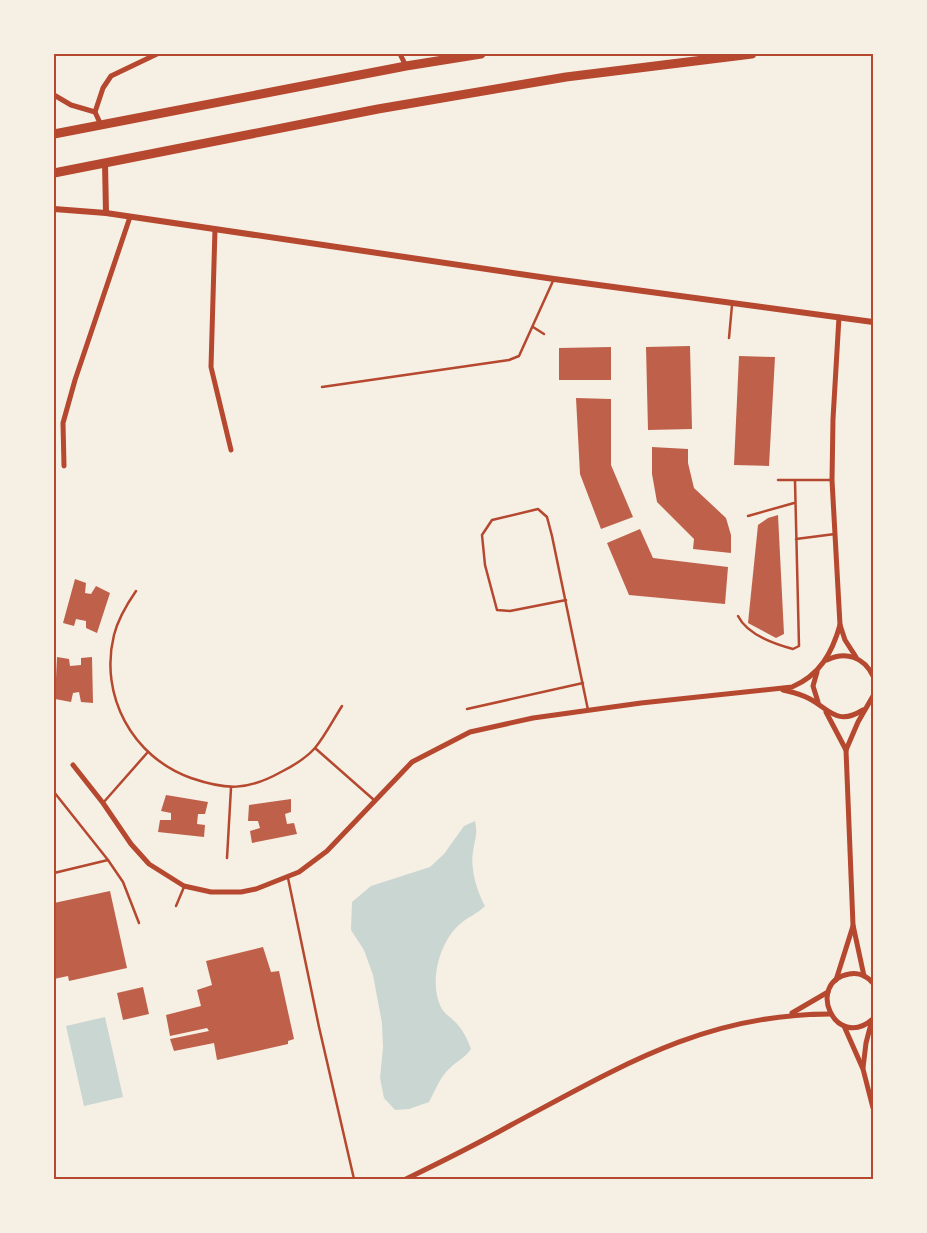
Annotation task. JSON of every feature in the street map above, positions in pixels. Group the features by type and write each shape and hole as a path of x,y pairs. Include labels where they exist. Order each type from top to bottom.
{"highway":[{"path":"54,134 406,66 481,54"},
{"path":"54,173 387,107 566,77 752,54"}],"street":[{"path":"101,125 95,112 103,88 111,76 157,54"},
{"path":"400,54 406,66"},
{"path":"54,95 71,105 95,112"},
{"path":"105,163 106,213"},
{"path":"54,209 106,213 554,280 873,322"},
{"path":"64,466 63,423 75,380 130,217"},
{"path":"214,229 211,367 231,450"},
{"path":"73,765 103,803 131,844 149,864 184,886 211,892 241,892 288,878 310,865 326,851 412,762 470,732 533,718 641,702 780,690 800,683 827,660 836,644 840,625 832,480 833,419 839,317"},
{"path":"840,625 845,640 856,657 870,667 873,676"},
{"path":"827,660 841,655 856,657"},
{"path":"819,667 813,686 819,705"},
{"path":"780,690 802,695 826,711 846,750 853,925 864,976"},
{"path":"846,750 873,696"},
{"path":"826,711 846,717 856,715 865,710"},
{"path":"853,925 836,980 826,999 830,1014 844,1026 864,1069 873,1108"},
{"path":"836,980 849,974 864,976 873,983"},
{"path":"791,1014 828,992"},
{"path":"406,1179 511,1126 619,1066 715,1028 791,1014 830,1014"},
{"path":"844,1026 860,1027 873,1019"},
{"path":"864,1069 866,1043 873,1019"}],"lane":[{"path":"322,387 509,360 519,356 554,280"},
{"path":"730,338 732,303"},
{"path":"532,327 544,334"},
{"path":"778,480 832,480"},
{"path":"738,616 743,626 780,646 793,649 799,646 794,503 795,480"},
{"path":"748,516 794,503"},
{"path":"566,600 510,611 497,610 486,565 482,536 492,520 538,509 547,517 566,600 588,710"},
{"path":"796,540 835,534"},
{"path":"136,591 123,612 114,634 110,666 119,708 133,735 147,753 159,763 180,774 216,786 231,788 248,786 267,780 292,766 315,748 342,706"},
{"path":"467,709 583,683"},
{"path":"315,748 374,800"},
{"path":"103,803 147,753"},
{"path":"228,858 231,788"},
{"path":"54,792 123,882 139,923"},
{"path":"54,873 108,860"},
{"path":"288,878 319,1027 354,1179"},
{"path":"176,906 184,886"}],"shaded area":[{"path":"475,821 476,833 472,865 479,894 485,906 460,924 446,941 441,952 436,976 438,999 442,1009 462,1030 471,1049 446,1072 429,1102 409,1109 395,1110 384,1098 380,1078 383,1048 382,1023 373,975 364,950 351,930 352,902 371,886 430,867 444,854 464,826"},
{"path":"105,1017 123,1097 84,1106 66,1026"}],"building":[{"path":"690,346 692,429 648,430 646,347"},
{"path":"611,347 611,380 559,380 559,348"},
{"path":"739,356 775,357 769,466 734,465"},
{"path":"576,398 611,399 611,465 633,517 601,529 580,474"},
{"path":"652,447 688,449 688,463 694,488 726,518 731,535 731,553 693,549 694,539 657,502 652,474"},
{"path":"778,515 784,634 776,638 748,623 758,525 768,518"},
{"path":"640,529 653,558 728,567 725,604 629,595 607,543"},
{"path":"75,579 86,583 85,593 91,594 96,586 110,593 97,633 86,628 86,621 76,619 74,626 63,623"},
{"path":"57,657 69,659 70,666 81,665 81,658 92,657 93,703 81,702 79,692 73,693 71,702 55,699"},
{"path":"166,795 208,802 205,814 198,814 197,824 205,825 204,837 158,832 160,820 171,820 171,813 161,811"},
{"path":"291,799 291,812 285,814 287,824 294,823 297,834 252,843 250,831 260,828 258,821 248,821 249,805"},
{"path":"110,891 127,968 69,981 68,976 54,979 54,903"},
{"path":"263,947 271,972 279,971 294,1039 288,1041 288,1044 217,1060 214,1043 174,1051 170,1039 209,1031 207,1028 170,1036 166,1015 201,1006 197,990 212,985 206,961"},
{"path":"143,987 149,1014 123,1020 117,993"}]}
